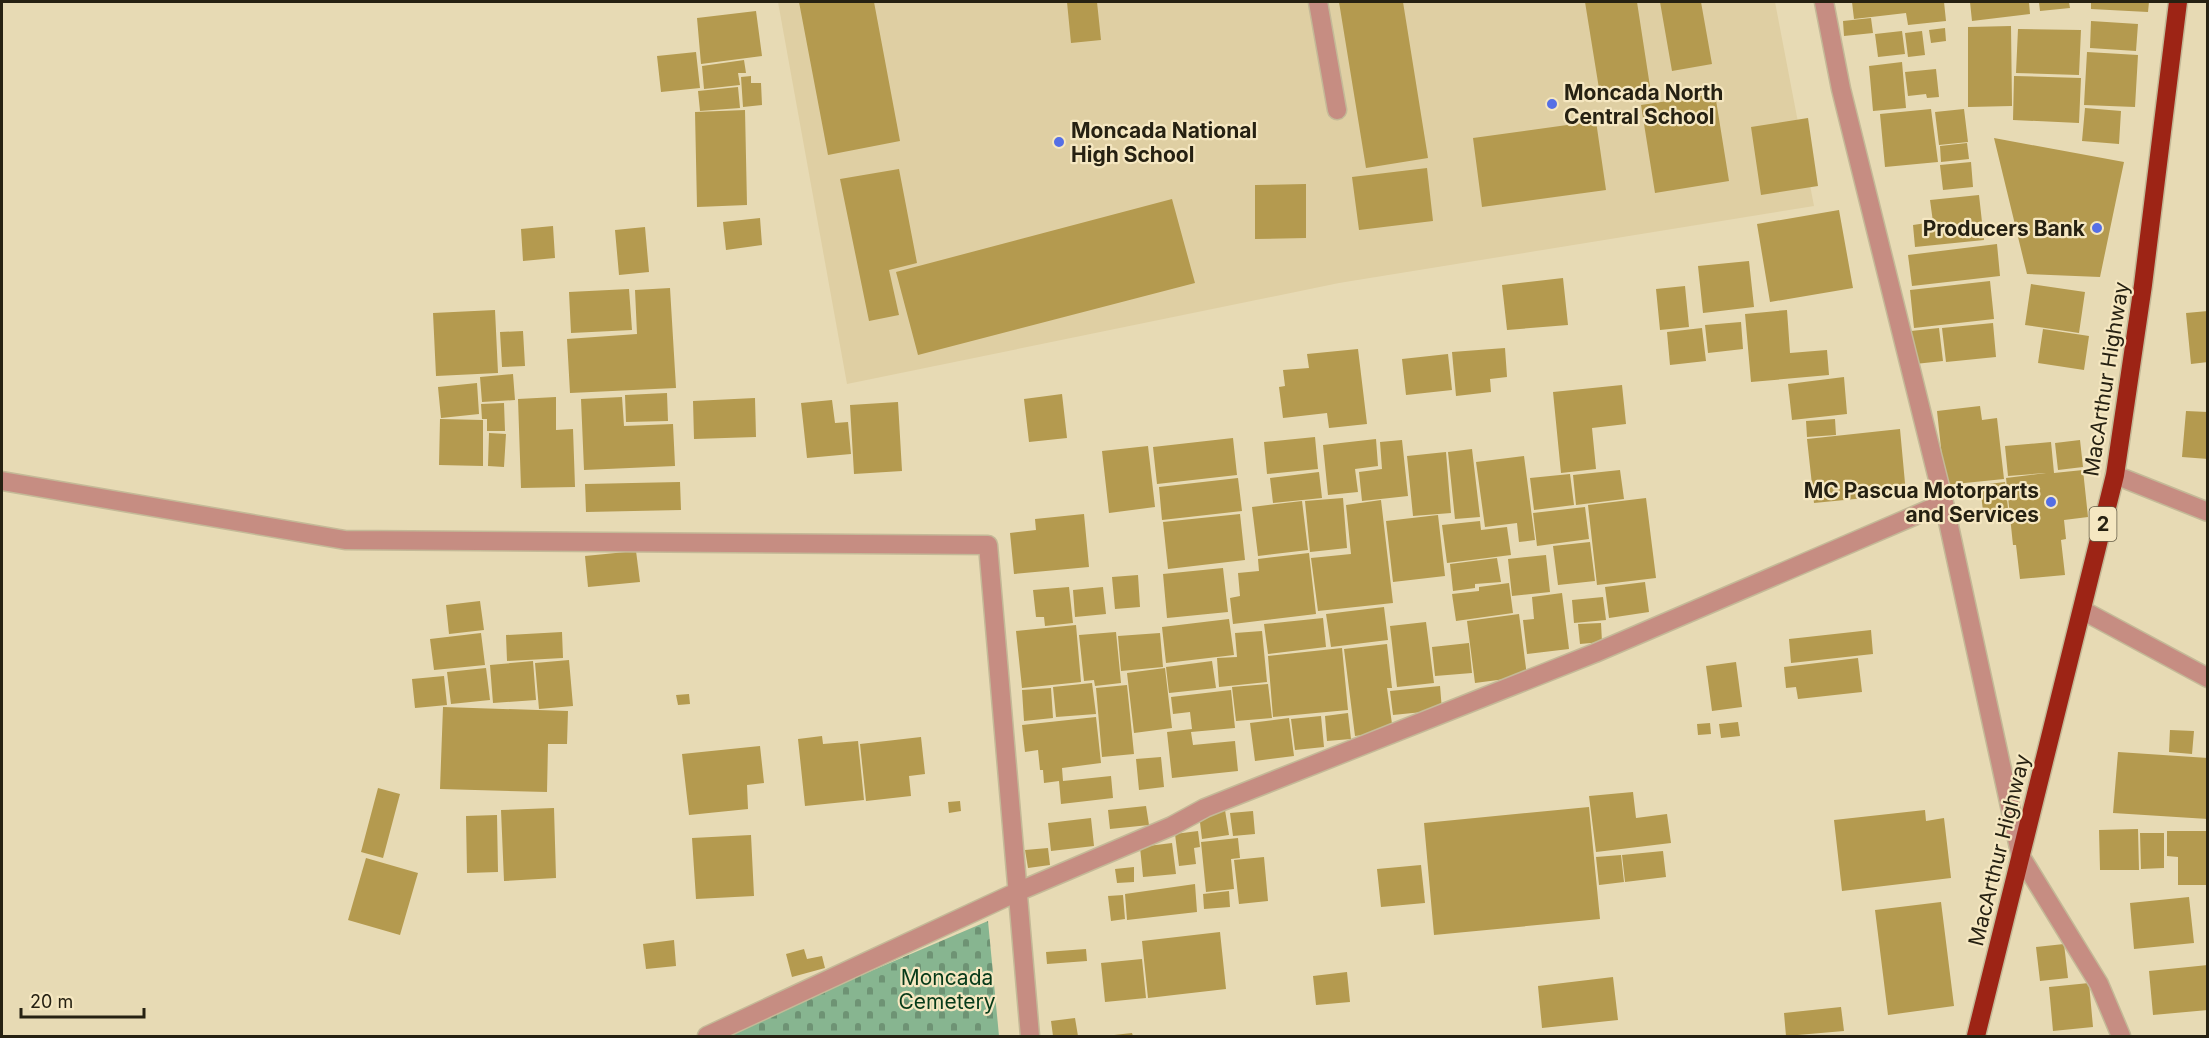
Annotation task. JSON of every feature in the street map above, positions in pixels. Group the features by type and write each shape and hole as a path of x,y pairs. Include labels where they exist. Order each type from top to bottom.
{"highway":[{"name":"MacArthur Highway","path":"1976,1036 2115,475 2143,285 2178,2"}],"street":[{"path":"1318,2 1337,110"},
{"path":"1824,2 1841,89 1944,503 2021,856 2099,984 2121,1036"},
{"path":"2115,475 2208,512"},
{"path":"2,481 345,540 988,545 1030,1036"},
{"path":"707,1036 1017,892 1172,826 1205,808 1595,653 1944,503"},
{"path":"2082,610 2208,678"}],"shaded area":[{"path":"778,2 1775,2 1814,206 1339,283 847,384"}],"green space":[{"name":"Moncada Cemetery","path":"988,921 999,1036 719,1036"}],"building":[{"path":"799,2 874,2 900,141 828,155"},
{"path":"1067,2 1097,2 1101,40 1071,43"},
{"path":"1339,2 1403,2 1428,158 1366,168"},
{"path":"1585,2 1637,2 1651,93 1601,101"},
{"path":"1660,2 1701,2 1712,64 1672,71"},
{"path":"1852,2 1944,2 1946,21 1908,25 1906,13 1854,19"},
{"path":"1970,2 2029,2 2030,14 1972,21"},
{"path":"2039,2 2069,2 2070,8 2040,11"},
{"path":"2091,2 2149,2 2148,12 2091,9"},
{"path":"756,11 762,56 701,64 697,18"},
{"path":"1871,18 1873,33 1844,36 1843,21"},
{"path":"2091,21 2138,24 2136,51 2090,48"},
{"path":"2011,26 2012,106 1968,107 1968,27"},
{"path":"1945,28 1946,41 1931,43 1929,30"},
{"path":"2018,29 2081,30 2079,75 2016,73"},
{"path":"1902,31 1905,54 1878,57 1875,34"},
{"path":"1922,31 1925,55 1908,57 1905,33"},
{"path":"696,52 700,88 661,92 657,56"},
{"path":"2087,52 2138,55 2135,107 2084,105"},
{"path":"744,60 746,73 738,73 740,85 704,89 702,66"},
{"path":"1902,62 1906,108 1873,111 1869,66"},
{"path":"1936,69 1939,97 1927,98 1926,94 1908,96 1905,72"},
{"path":"751,76 751,83 761,83 762,105 743,107 741,77"},
{"path":"2014,76 2081,78 2079,123 2013,120"},
{"path":"738,87 740,108 700,111 698,91"},
{"path":"1715,94 1729,181 1655,193 1641,105"},
{"path":"2085,108 2121,111 2119,144 2082,141"},
{"path":"1931,109 1938,162 1885,167 1880,114"},
{"path":"1964,109 1968,142 1939,145 1935,112"},
{"path":"745,110 747,205 697,207 695,112"},
{"path":"1808,118 1818,186 1761,195 1751,127"},
{"path":"1596,121 1606,190 1482,207 1473,138"},
{"path":"1994,138 2124,162 2100,277 2027,274"},
{"path":"1967,143 1969,159 1941,162 1940,146"},
{"path":"1971,162 1973,187 1943,190 1940,165"},
{"path":"1427,168 1433,221 1359,230 1352,177"},
{"path":"899,169 917,263 889,270 899,315 869,321 840,179"},
{"path":"1306,184 1306,238 1255,239 1255,185"},
{"path":"1979,195 1984,240 1915,247 1913,225 1933,222 1930,200"},
{"path":"1172,199 1195,283 918,355 896,272"},
{"path":"1839,210 1853,288 1770,302 1757,224"},
{"path":"760,218 762,245 726,250 723,222"},
{"path":"553,226 555,258 523,261 521,229"},
{"path":"645,227 649,272 619,275 615,230"},
{"path":"1997,244 2000,276 1912,286 1908,255"},
{"path":"1749,261 1754,307 1703,313 1698,266"},
{"path":"1563,278 1568,325 1507,330 1502,285"},
{"path":"1990,281 1994,319 1914,328 1910,290"},
{"path":"2031,284 2085,292 2079,333 2025,325"},
{"path":"1685,286 1689,327 1660,330 1656,289"},
{"path":"670,288 676,388 570,393 567,339 637,334 635,290"},
{"path":"629,289 632,330 571,333 569,292"},
{"path":"495,310 498,373 436,376 433,313"},
{"path":"1787,310 1790,353 1827,350 1829,375 1751,382 1745,314"},
{"path":"2208,311 2208,362 2191,364 2186,313"},
{"path":"1741,322 1743,349 1708,353 1705,325"},
{"path":"1993,323 1996,357 1946,362 1942,328"},
{"path":"1702,328 1706,361 1670,365 1667,332"},
{"path":"1939,328 1943,361 1915,364 1911,331"},
{"path":"2043,329 2089,336 2084,370 2038,363"},
{"path":"523,331 525,366 502,367 500,332"},
{"path":"1505,348 1507,377 1490,379 1491,392 1456,396 1452,352"},
{"path":"1358,349 1367,424 1329,428 1327,413 1283,418 1279,387 1285,386 1283,370 1309,368 1307,354"},
{"path":"1448,354 1452,390 1406,395 1402,359"},
{"path":"513,374 515,400 482,402 480,377"},
{"path":"1844,377 1847,414 1792,420 1788,384"},
{"path":"477,383 479,414 441,418 438,387"},
{"path":"1622,385 1626,424 1592,428 1596,469 1561,473 1553,392"},
{"path":"667,393 668,421 626,422 625,395"},
{"path":"1062,394 1067,438 1029,442 1024,399"},
{"path":"556,397 556,430 573,429 575,487 521,488 518,399"},
{"path":"622,397 624,426 673,424 675,466 584,470 581,399"},
{"path":"755,398 756,437 694,439 693,401"},
{"path":"832,400 835,423 848,422 851,454 807,458 801,403"},
{"path":"898,402 902,471 854,474 850,405"},
{"path":"504,403 505,431 487,431 487,419 482,419 481,404"},
{"path":"1980,406 1982,420 1997,418 2004,479 1945,485 1937,411"},
{"path":"2186,411 2208,412 2208,459 2182,457"},
{"path":"440,419 483,420 483,466 439,465"},
{"path":"1835,419 1836,435 1807,437 1806,421"},
{"path":"1900,429 1906,494 1814,503 1807,439"},
{"path":"489,433 506,434 504,467 488,466"},
{"path":"1315,437 1318,469 1267,474 1264,442"},
{"path":"1233,438 1237,475 1157,484 1153,447"},
{"path":"1376,439 1378,466 1355,469 1358,492 1328,495 1323,445"},
{"path":"1402,440 1408,496 1362,501 1359,472 1382,469 1380,442"},
{"path":"2080,440 2083,467 2058,470 2055,443"},
{"path":"2051,442 2054,473 2083,470 2088,517 2064,520 2066,539 2061,540 2065,575 2020,579 2016,545 2013,545 2006,478 2046,473 2008,476 2005,446"},
{"path":"1148,446 1155,507 1109,513 1102,451"},
{"path":"1472,449 1480,517 1455,519 1448,452"},
{"path":"1446,452 1451,513 1413,516 1407,456"},
{"path":"1524,456 1535,540 1519,542 1517,523 1485,527 1476,462"},
{"path":"1620,470 1624,499 1576,505 1573,475"},
{"path":"1319,472 1322,498 1273,503 1270,478"},
{"path":"1570,474 1574,505 1534,510 1530,478"},
{"path":"1238,478 1242,511 1162,520 1159,487"},
{"path":"680,482 681,510 586,512 585,484"},
{"path":"2005,482 2008,508 1983,511 1980,485"},
{"path":"1343,498 1347,548 1310,552 1305,501"},
{"path":"1646,498 1656,578 1597,585 1588,505"},
{"path":"1381,500 1393,603 1318,611 1311,558 1351,554 1346,505"},
{"path":"1302,501 1308,550 1258,556 1252,507"},
{"path":"1585,507 1589,539 1537,546 1533,513"},
{"path":"1084,514 1089,567 1014,574 1010,533 1036,530 1035,519"},
{"path":"1240,514 1245,560 1168,569 1163,522"},
{"path":"1438,515 1445,576 1393,582 1386,521"},
{"path":"1480,521 1481,530 1507,527 1511,555 1447,563 1442,525"},
{"path":"1590,542 1595,581 1558,585 1553,546"},
{"path":"636,551 640,582 588,587 585,556"},
{"path":"1309,553 1316,614 1233,624 1230,598 1240,596 1238,573 1259,571 1258,559"},
{"path":"1546,555 1550,592 1512,596 1508,559"},
{"path":"1497,558 1501,582 1475,584 1475,588 1453,591 1450,564"},
{"path":"1223,568 1228,612 1167,618 1163,574"},
{"path":"1138,575 1140,607 1115,609 1112,577"},
{"path":"1645,582 1649,612 1609,618 1605,587"},
{"path":"1509,583 1513,613 1456,621 1452,594 1479,591 1479,587"},
{"path":"1069,587 1073,623 1045,626 1044,617 1036,617 1033,590"},
{"path":"1103,587 1106,614 1075,617 1073,590"},
{"path":"1562,593 1569,649 1527,654 1523,620 1534,619 1532,597"},
{"path":"1603,597 1606,620 1574,623 1572,600"},
{"path":"480,601 484,630 449,634 446,605"},
{"path":"1384,607 1388,640 1331,647 1326,614"},
{"path":"1519,614 1527,676 1475,683 1467,621"},
{"path":"1323,618 1326,647 1268,654 1264,624"},
{"path":"1229,619 1234,655 1166,663 1162,627"},
{"path":"1426,622 1434,683 1397,687 1390,626"},
{"path":"1601,623 1602,642 1580,644 1578,624"},
{"path":"1076,625 1081,682 1022,688 1016,631"},
{"path":"1871,630 1873,654 1791,663 1789,639"},
{"path":"1262,631 1267,682 1219,687 1217,658 1237,657 1235,633"},
{"path":"562,632 563,658 507,661 506,635"},
{"path":"1116,632 1121,683 1095,686 1094,680 1084,681 1079,635"},
{"path":"481,633 485,665 434,670 430,639"},
{"path":"1160,633 1163,667 1121,671 1118,636"},
{"path":"1469,643 1472,673 1435,676 1432,647"},
{"path":"1387,644 1392,688 1387,688 1393,731 1355,736 1344,649"},
{"path":"1342,648 1348,710 1273,717 1268,656"},
{"path":"1858,658 1862,692 1798,699 1796,687 1786,688 1784,667"},
{"path":"569,660 573,706 539,709 535,663"},
{"path":"533,661 536,700 493,703 490,665"},
{"path":"1212,661 1216,688 1169,693 1166,667"},
{"path":"1736,662 1742,707 1712,711 1706,666"},
{"path":"486,668 490,700 451,704 447,672"},
{"path":"1165,668 1172,728 1134,733 1127,673"},
{"path":"444,676 447,705 415,708 412,679"},
{"path":"1092,683 1096,714 1056,717 1053,687"},
{"path":"1268,684 1272,718 1236,721 1232,687"},
{"path":"1127,685 1134,754 1102,757 1096,688"},
{"path":"1440,686 1442,710 1393,715 1390,691"},
{"path":"1051,688 1053,718 1024,721 1022,690"},
{"path":"1231,690 1235,728 1191,732 1193,745 1235,741 1238,771 1172,778 1167,732 1192,729 1190,712 1173,714 1171,697"},
{"path":"689,694 690,704 678,705 676,695"},
{"path":"443,707 568,711 567,744 548,744 547,792 440,789"},
{"path":"1348,713 1351,739 1327,741 1325,716"},
{"path":"1321,716 1324,747 1295,750 1291,719"},
{"path":"1096,717 1101,763 1062,768 1063,781 1111,776 1113,798 1061,804 1059,781 1044,783 1038,750 1025,752 1022,725"},
{"path":"1289,718 1294,756 1255,761 1250,723"},
{"path":"1738,722 1740,736 1721,738 1719,724"},
{"path":"1710,723 1711,734 1698,735 1697,724"},
{"path":"2170,730 2194,731 2192,754 2169,752"},
{"path":"822,736 823,744 858,741 864,800 805,806 798,739"},
{"path":"921,737 925,774 909,776 911,796 866,801 860,744"},
{"path":"760,746 764,783 747,785 748,809 689,815 682,754"},
{"path":"2118,752 2208,758 2208,819 2113,813"},
{"path":"1161,757 1164,787 1139,790 1136,759"},
{"path":"378,788 400,794 383,858 361,852"},
{"path":"1633,792 1636,818 1667,814 1671,843 1596,852 1589,796"},
{"path":"960,801 961,811 949,813 948,802"},
{"path":"1146,806 1149,825 1110,829 1108,810"},
{"path":"1589,807 1600,919 1434,935 1424,823"},
{"path":"554,808 556,878 504,881 501,810"},
{"path":"1225,810 1229,835 1202,839 1199,814"},
{"path":"1925,810 1926,821 1944,818 1951,878 1842,891 1834,820"},
{"path":"1253,811 1255,834 1233,836 1230,813"},
{"path":"497,815 498,872 467,873 466,816"},
{"path":"1091,818 1094,846 1051,851 1048,823"},
{"path":"2138,829 2139,870 2100,870 2099,830"},
{"path":"1198,831 1200,847 1194,848 1196,864 1179,866 1175,834"},
{"path":"2167,831 2208,831 2208,885 2178,885 2178,857 2167,856"},
{"path":"2140,833 2164,833 2164,868 2141,869"},
{"path":"751,835 754,896 696,899 692,838"},
{"path":"1238,838 1240,858 1231,859 1234,889 1206,892 1201,842"},
{"path":"1172,843 1176,874 1143,877 1140,847"},
{"path":"1048,848 1050,865 1028,868 1025,850"},
{"path":"1663,851 1666,877 1625,882 1622,855"},
{"path":"1621,855 1624,882 1599,885 1596,857"},
{"path":"1264,857 1268,901 1239,904 1234,860"},
{"path":"366,858 418,873 400,935 348,920"},
{"path":"1421,865 1425,903 1381,907 1377,869"},
{"path":"1134,867 1134,882 1117,883 1115,869"},
{"path":"1195,884 1197,912 1127,920 1125,894"},
{"path":"1229,891 1230,907 1204,909 1203,894"},
{"path":"1123,895 1125,919 1111,921 1108,896"},
{"path":"2189,897 2194,943 2134,949 2130,903"},
{"path":"1941,902 1954,1006 1888,1015 1875,910"},
{"path":"1220,932 1226,989 1148,998 1142,941"},
{"path":"674,940 676,966 646,969 643,944"},
{"path":"2064,944 2068,978 2040,981 2036,947"},
{"path":"804,949 807,959 822,956 825,968 792,977 786,954"},
{"path":"1086,949 1087,961 1047,964 1046,952"},
{"path":"1142,959 1146,998 1105,1002 1101,963"},
{"path":"2208,965 2208,1010 2153,1015 2149,971"},
{"path":"1347,972 1350,1002 1316,1005 1313,976"},
{"path":"1613,977 1618,1020 1542,1028 1538,986"},
{"path":"2089,983 2093,1027 2053,1031 2049,987"},
{"path":"1841,1007 1844,1031 1786,1036 1784,1013"},
{"path":"1075,1018 1078,1036 1053,1036 1051,1021"},
{"path":"1132,1033 1133,1036 1114,1036 1114,1035"}],"place":[{"name":"Moncada North Central School","path":"1552,104"},
{"name":"Moncada National High School","path":"1059,142"},
{"name":"Producers Bank","path":"2097,228"},
{"name":"MC Pascua Motorparts and Services","path":"2051,502"}]}
